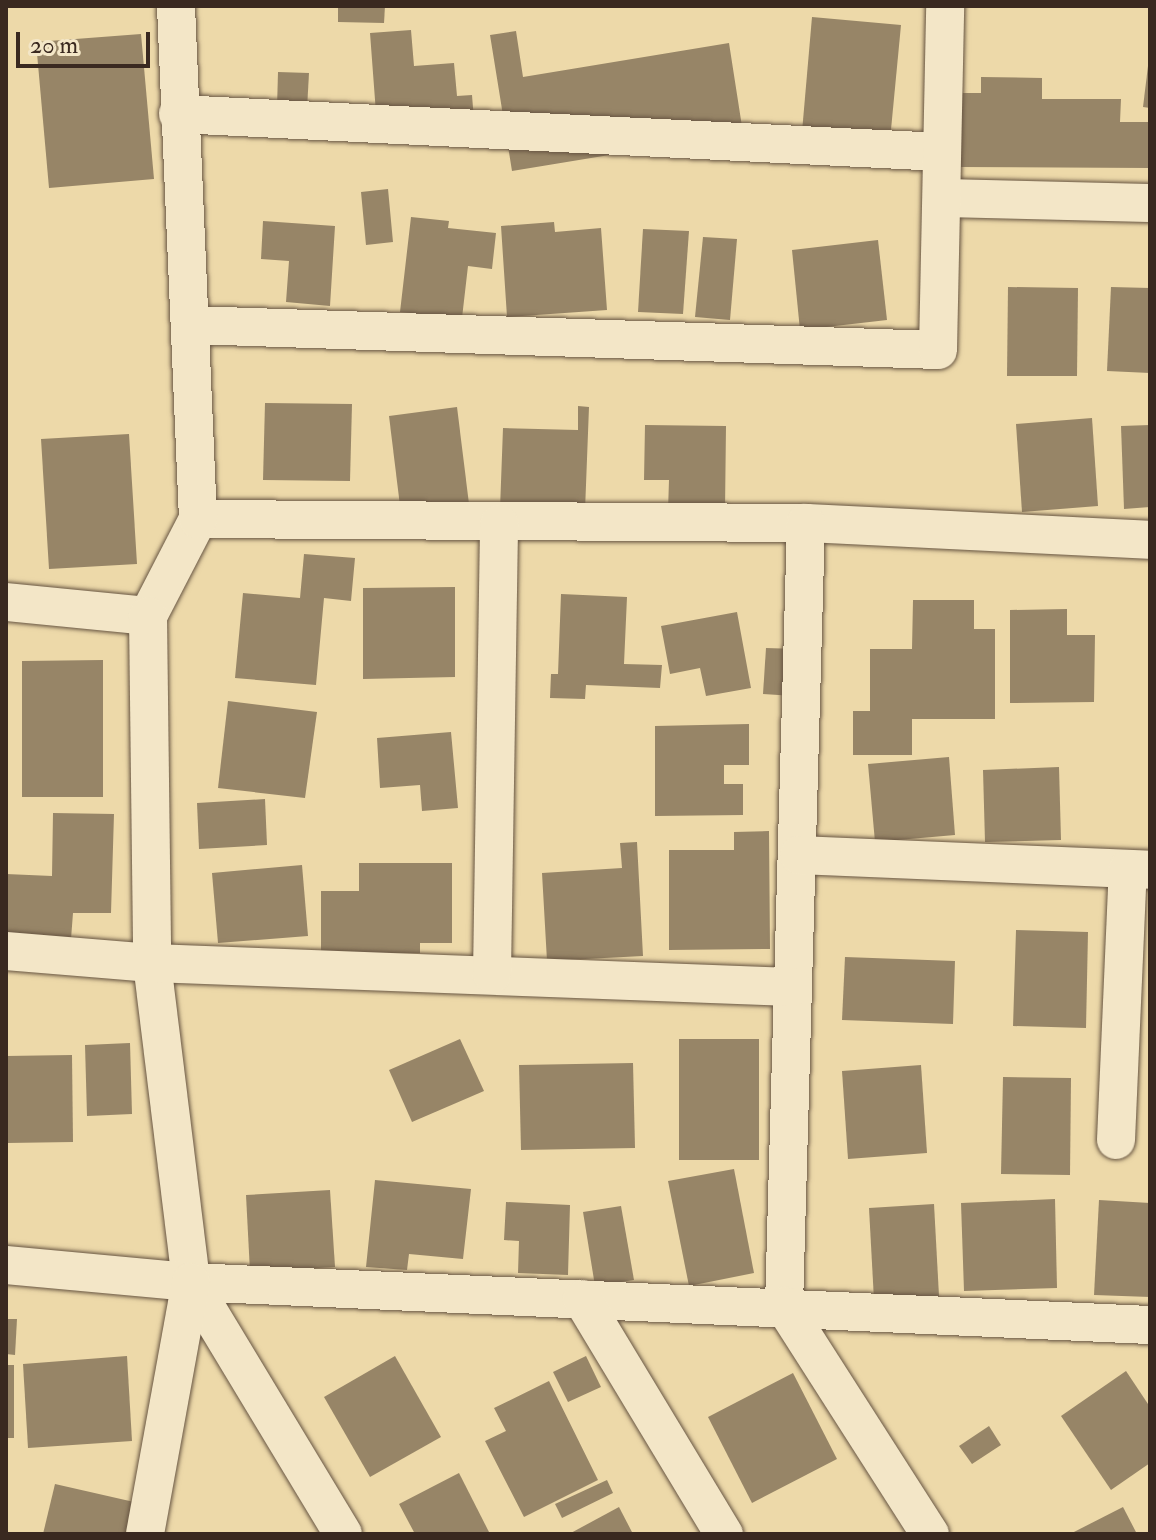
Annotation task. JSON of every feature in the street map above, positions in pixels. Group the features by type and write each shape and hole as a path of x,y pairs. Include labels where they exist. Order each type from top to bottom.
{"street":[{"path":"145,1534 191,1282 152,963 148,616 198,519 192,325 178,114 176,6"},
{"path":"192,325 938,350 944,198 941,152 945,6"},
{"path":"178,114 941,152"},
{"path":"944,198 1150,203"},
{"path":"198,519 499,524 806,523 1150,540"},
{"path":"806,523 784,1306 930,1534"},
{"path":"492,974 499,524"},
{"path":"6,602 148,616"},
{"path":"799,855 1139,870 1116,1140"},
{"path":"6,951 152,963 792,987"},
{"path":"6,1265 191,1282 784,1306 1150,1325"},
{"path":"191,1282 343,1534"},
{"path":"582,1299 724,1534"}],"building":[{"path":"338,6 385,6 384,23 338,22"},
{"path":"812,17 901,25 890,140 802,132"},
{"path":"411,30 414,66 454,63 457,96 472,95 475,133 378,140 370,33"},
{"path":"516,31 523,77 729,43 743,133 512,171 490,35"},
{"path":"141,34 154,179 49,188 36,42"},
{"path":"1150,66 1150,108 1143,107"},
{"path":"278,72 309,73 307,109 277,108"},
{"path":"981,77 1042,78 1042,99 1121,99 1120,122 1150,122 1150,168 960,167 961,93 981,93"},
{"path":"388,189 393,242 366,245 361,192"},
{"path":"411,217 449,221 448,228 496,233 492,269 468,266 462,318 400,312"},
{"path":"263,221 335,226 330,306 286,302 289,261 261,259"},
{"path":"554,222 555,232 601,228 607,310 507,317 501,226"},
{"path":"643,229 689,231 683,314 638,312"},
{"path":"703,237 737,239 730,320 695,317"},
{"path":"878,240 887,320 800,330 792,250"},
{"path":"1008,287 1078,288 1077,376 1007,376"},
{"path":"1111,287 1150,288 1150,373 1107,371"},
{"path":"265,403 352,404 350,481 263,480"},
{"path":"578,406 589,407 585,511 500,509 503,428 578,430"},
{"path":"457,407 469,504 401,514 389,416"},
{"path":"1092,418 1098,506 1022,512 1016,424"},
{"path":"645,425 726,426 725,511 668,511 669,480 644,480"},
{"path":"1150,425 1150,507 1124,509 1121,426"},
{"path":"129,434 137,564 49,569 41,439"},
{"path":"304,554 355,558 351,601 324,598 316,685 235,678 243,593 300,598"},
{"path":"455,587 455,677 363,679 363,588"},
{"path":"561,594 627,597 624,664 662,665 660,688 586,685 585,699 550,698 551,674 558,674"},
{"path":"913,600 974,600 974,629 995,629 995,719 912,719 912,755 853,755 853,711 870,711 870,649 912,649"},
{"path":"1067,609 1067,635 1095,635 1094,702 1010,703 1010,610"},
{"path":"737,612 751,688 706,696 700,668 670,674 661,626"},
{"path":"766,648 797,649 794,696 763,694"},
{"path":"103,660 103,797 22,797 22,661"},
{"path":"228,701 317,712 305,798 218,788"},
{"path":"749,724 749,765 724,765 724,784 743,784 743,815 655,816 655,726"},
{"path":"451,732 458,808 422,811 420,785 380,788 377,738"},
{"path":"949,757 955,835 875,842 868,764"},
{"path":"1059,767 1061,840 985,842 983,770"},
{"path":"265,799 267,845 199,849 197,803"},
{"path":"53,813 114,814 111,913 73,913 71,939 6,938 6,874 52,876"},
{"path":"769,831 770,949 669,950 669,850 734,850 734,832"},
{"path":"637,842 643,956 547,961 542,873 622,868 620,843"},
{"path":"359,863 452,863 452,943 420,943 420,953 321,953 321,891 359,891"},
{"path":"302,865 308,936 218,943 212,873"},
{"path":"1016,930 1088,932 1086,1028 1013,1026"},
{"path":"845,957 955,961 953,1024 842,1020"},
{"path":"460,1039 484,1091 412,1122 389,1070"},
{"path":"679,1039 759,1039 759,1160 679,1160"},
{"path":"130,1043 132,1114 87,1116 85,1045"},
{"path":"72,1055 73,1142 7,1143 6,1056"},
{"path":"633,1063 635,1148 521,1150 519,1065"},
{"path":"921,1065 927,1153 848,1159 842,1071"},
{"path":"1003,1077 1071,1078 1070,1175 1001,1174"},
{"path":"734,1169 754,1273 689,1286 668,1181"},
{"path":"375,1180 471,1189 463,1259 409,1254 407,1270 366,1267"},
{"path":"330,1190 335,1267 250,1272 246,1195"},
{"path":"1055,1199 1057,1288 964,1291 961,1203"},
{"path":"1099,1200 1150,1203 1150,1297 1094,1295"},
{"path":"506,1202 570,1205 568,1275 518,1273 519,1241 504,1240"},
{"path":"934,1204 939,1296 874,1300 869,1208"},
{"path":"621,1206 634,1280 595,1286 583,1212"},
{"path":"6,1319 17,1319 15,1355 6,1354"},
{"path":"127,1356 132,1441 28,1448 23,1364"},
{"path":"395,1356 441,1437 370,1477 324,1397"},
{"path":"586,1356 601,1387 568,1402 553,1372"},
{"path":"6,1365 14,1365 14,1438 6,1438"},
{"path":"1126,1371 1150,1407 1150,1463 1111,1490 1061,1416"},
{"path":"793,1373 837,1459 752,1503 708,1417"},
{"path":"549,1381 598,1480 524,1517 485,1441 506,1431 494,1408"},
{"path":"989,1426 1001,1445 972,1464 959,1446"},
{"path":"459,1473 490,1534 415,1534 399,1504"},
{"path":"607,1480 613,1493 562,1518 555,1504"},
{"path":"55,1484 134,1502 126,1534 43,1534"},
{"path":"619,1507 633,1534 569,1534"},
{"path":"1123,1507 1137,1534 1070,1534"}]}
